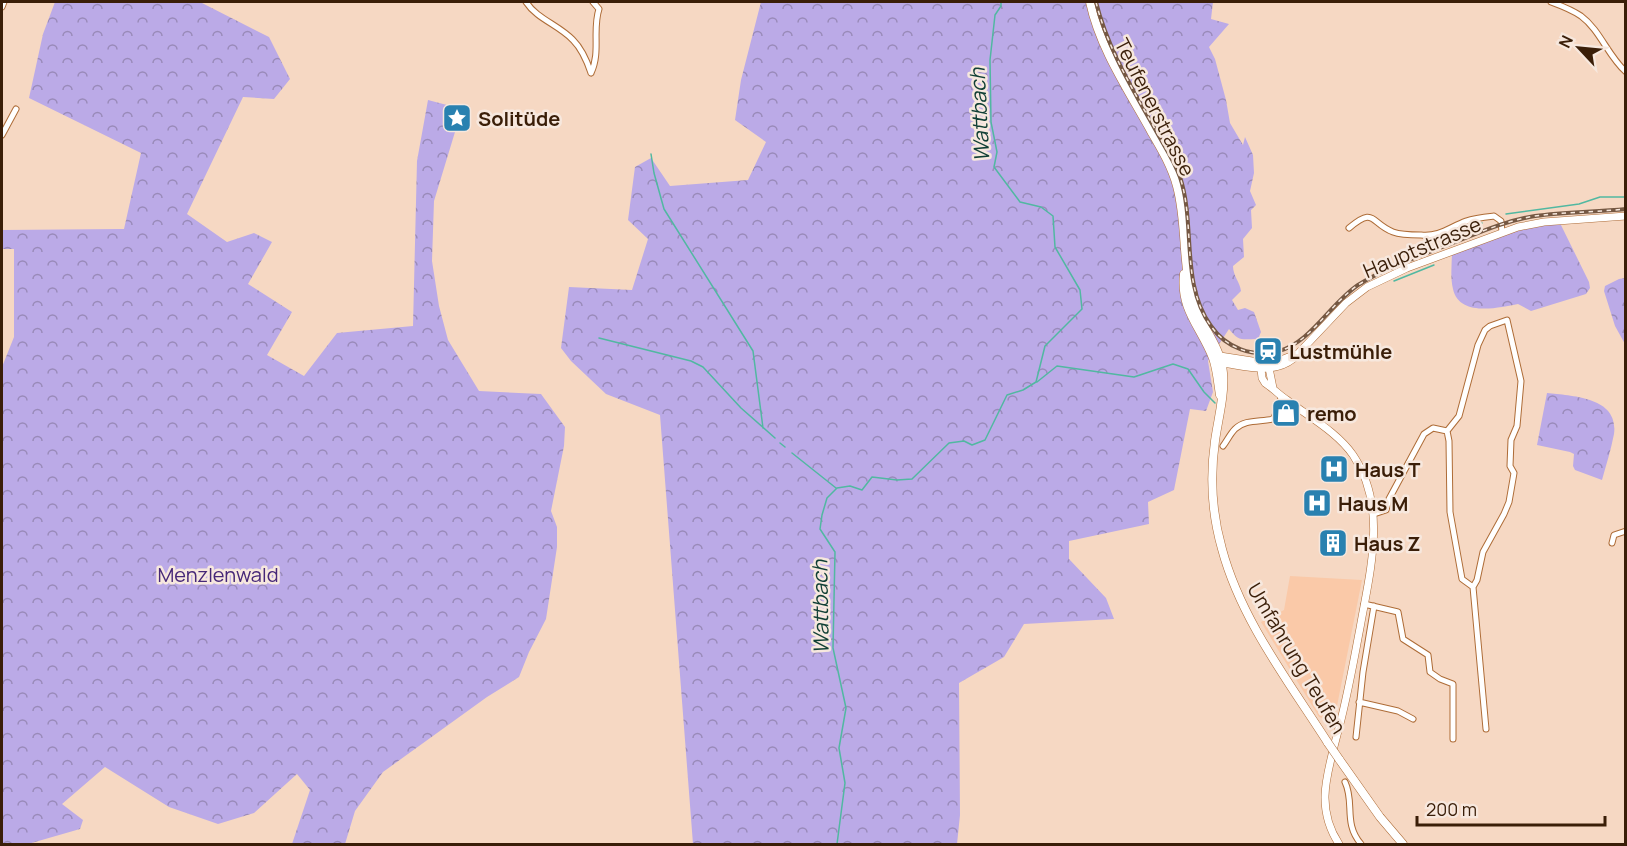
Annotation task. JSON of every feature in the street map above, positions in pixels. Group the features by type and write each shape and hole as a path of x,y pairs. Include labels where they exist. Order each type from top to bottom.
{"main road":[{"name":"Teufenerstrasse","path":"1090,2 1096,25 1105,45 1173,172 1180,201 1186,303 1218,360"},
{"name":"Umfahrung Teufen","path":"1218,360 1221,396 1214,444 1213,489 1216,526 1238,596 1257,631 1328,743 1380,817 1403,844"}],"street":[{"path":"2,7 4,2"},
{"path":"526,2 542,17 574,40 591,73 597,49 598,9 593,2"},
{"path":"1551,2 1567,8 1587,21 1615,62 1626,72"},
{"path":"2,135 16,109"},
{"path":"1349,228 1362,217 1366,217 1373,218 1393,232 1424,236 1440,234 1465,221 1494,216 1501,221 1502,232"},
{"name":"Hauptstrasse","path":"1265,367 1290,362 1341,307 1367,287 1407,268 1502,232 1544,222 1626,216"},
{"path":"1473,587 1462,579 1450,512 1447,432 1459,416 1481,337 1490,326 1507,320 1521,381 1517,426 1511,440 1510,466 1514,473 1509,502 1483,552 1477,580 1473,587 1486,729"},
{"path":"1218,360 1265,367 1263,380 1335,436 1352,453 1368,485 1374,514 1372,554 1350,684 1325,789 1327,819 1339,844"},
{"path":"1223,446 1240,425 1250,421 1273,419 1282,397"},
{"path":"1374,514 1386,510 1389,499 1424,434 1433,428 1447,432"},
{"path":"1612,543 1614,535 1626,531"},
{"path":"1364,604 1398,612 1403,639 1428,656 1430,672 1453,684 1453,740"},
{"path":"1356,737 1374,606"},
{"path":"1359,702 1398,711 1413,719"},
{"path":"1345,782 1348,788 1349,815 1354,834 1361,844"}],"shaded area":[{"path":"1290,576 1362,580 1334,721 1319,717 1261,622 1284,610"}],"green space":[{"name":"Menzlenwald","path":"55,2 200,2 269,37 290,79 274,99 243,97 187,214 227,242 254,233 272,242 248,284 292,312 267,355 304,376 337,333 413,326 417,161 428,100 462,109 434,201 432,261 439,306 448,340 479,391 541,394 565,427 564,446 551,511 557,527 557,547 546,619 519,677 487,697 383,772 355,811 345,844 292,844 310,790 297,774 254,813 218,824 169,807 105,767 62,804 83,820 80,829 28,844 2,844 2,367 14,337 14,249 2,249 2,230 124,229 141,153 29,98 43,34"},
{"path":"761,2 1213,2 1211,19 1229,24 1209,47 1215,59 1230,123 1243,145 1245,137 1253,155 1254,173 1250,191 1256,205 1251,210 1252,228 1243,239 1244,257 1233,266 1241,291 1232,300 1238,310 1245,308 1254,312 1261,332 1258,339 1244,339 1238,338 1229,329 1208,361 1213,392 1206,411 1190,409 1174,490 1148,502 1149,524 1069,541 1069,559 1106,598 1114,619 1024,624 1004,657 959,683 960,815 957,844 693,844 660,415 606,394 571,361 561,348 569,287 632,290 648,239 628,220 635,167 651,158 670,186 748,180 766,142 735,120 741,80"},
{"path":"1559,221 1589,282 1590,288 1586,294 1531,311 1518,304 1490,308 1471,307 1463,304 1457,298 1452,280 1452,251 1502,232"},
{"path":"1626,278 1625,344 1615,326 1604,291 1605,286"},
{"path":"1547,393 1569,395 1592,401 1609,412 1614,422 1614,434 1602,480 1575,470 1574,454 1537,445"}],"waterway":[{"name":"Wattbach","path":"837,844 845,783 839,748 846,708 833,648 835,552 820,529 827,498 837,488 850,486 862,490 872,477 912,479 949,443 964,441 972,445 985,440 1007,395 1023,390 1036,382 1045,346 1082,309 1080,290 1055,247 1053,216 1041,207 1020,202 994,167 997,152 991,122 990,60 995,15 1001,2"},
{"path":"651,154 664,209 753,351 763,428"},
{"path":"1506,214 1579,204 1600,197 1626,197"},
{"path":"1464,230 1482,223"},
{"path":"1394,281 1434,265"},
{"path":"599,338 691,361 703,367 741,408 775,438"},
{"path":"1037,382 1057,366 1134,377 1173,364 1188,369 1215,403"},
{"path":"780,443 785,447"},
{"path":"792,453 836,488"}],"railway":[{"path":"1096,2 1121,67 1172,158 1180,177 1185,195 1192,273 1201,309 1217,334 1241,349 1269,353 1290,347 1310,332 1338,302 1358,285 1400,264 1489,229 1535,216 1626,209"}],"place":[{"name":"Solitüde","path":"457,118"},
{"name":"Lustmühle","path":"1268,351"},
{"name":"remo","path":"1286,413"},
{"name":"Haus T","path":"1334,469"},
{"name":"Haus M","path":"1317,503"},
{"name":"Haus Z","path":"1333,543"}]}
